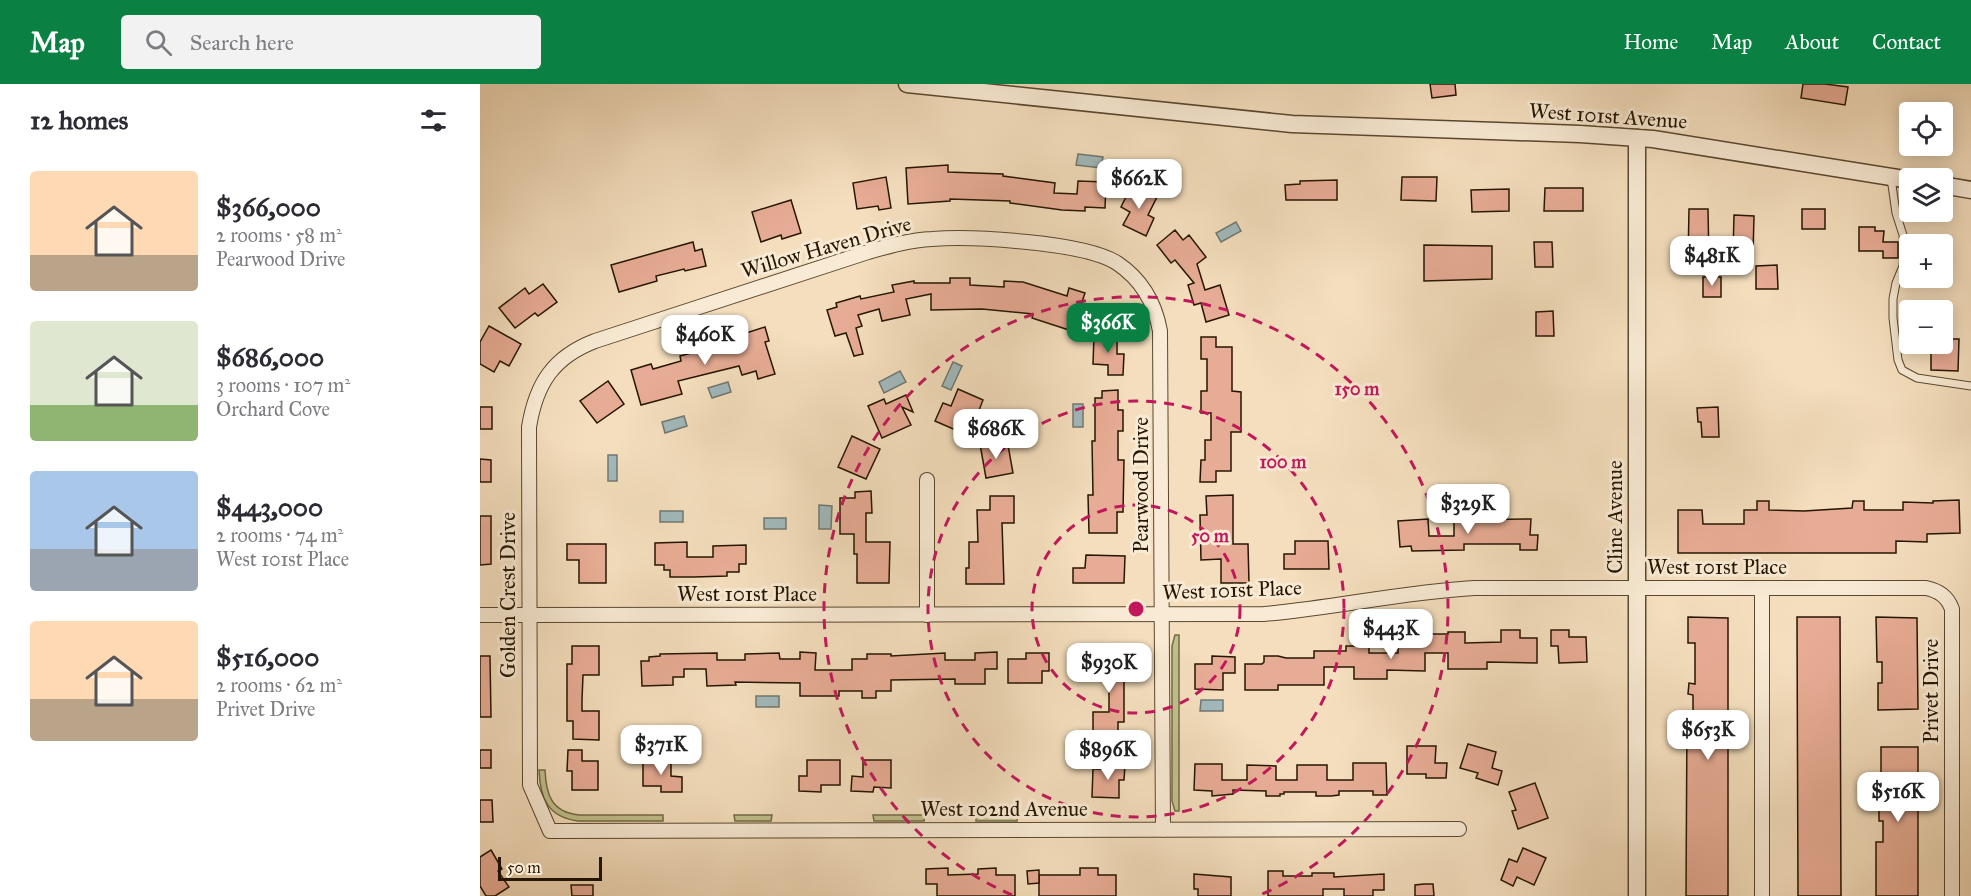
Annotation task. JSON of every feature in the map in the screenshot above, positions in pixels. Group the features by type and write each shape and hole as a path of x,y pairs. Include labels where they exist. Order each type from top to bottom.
{"street":[{"name":"West 101st Avenue","path":"907,84 1292,124 1637,138 1728,150 1899,178"},
{"name":"Cline Avenue","path":"1637,138 1637,896"},
{"path":"1953,187 1971,190"},
{"name":"Willow Haven Drive","path":"558,363 576,350 607,338 868,252 925,240 999,240 1085,250 1117,263 1143,287"},
{"name":"Pearwood Drive","path":"1143,287 1155,308 1161,331 1163,830"},
{"name":"Golden Crest Drive","path":"550,831 530,784 529,427 532,409 539,390 558,363"},
{"path":"927,480 927,615"},
{"name":"West 101st Place","path":"480,615 1238,614 1290,612 1409,594 1474,588 1926,588 1940,592 1945,597"},
{"path":"1762,588 1762,896"},
{"name":"Privet Drive","path":"1945,597 1952,609 1953,618 1952,896"},
{"name":"West 102nd Avenue","path":"550,831 1459,830"}],"lane":[{"path":"1891,177 1904,249 1903,266 1893,299 1898,360 1902,370 1917,378 1971,386"}],"green space":[{"path":"1175,635 1179,635 1179,811 1175,811 1172,801 1172,646"},
{"path":"539,770 545,770 549,794 556,806 562,810 579,815 663,815 663,821 568,819 553,811 548,805 541,790"},
{"path":"734,815 772,815 771,821 735,821"},
{"path":"873,815 925,815 924,821 874,821"},
{"path":"976,815 1018,815 1017,821 976,821"}],"water":[{"path":"1078,154 1103,157 1101,168 1076,165"},
{"path":"1144,166 1167,178 1161,188 1139,175"},
{"path":"1236,222 1241,231 1221,242 1216,233"},
{"path":"953,362 962,366 951,390 942,386"},
{"path":"900,371 906,382 884,393 879,382"},
{"path":"728,382 731,392 712,398 708,388"},
{"path":"1073,404 1083,404 1083,427 1073,427"},
{"path":"684,416 687,426 665,433 662,422"},
{"path":"608,455 617,455 617,481 608,481"},
{"path":"819,505 832,506 831,529 819,529"},
{"path":"660,511 683,511 683,522 660,522"},
{"path":"764,518 786,518 786,529 764,529"},
{"path":"756,696 779,696 779,707 756,707"},
{"path":"1201,700 1223,700 1223,711 1200,711"}],"building":[{"path":"1430,84 1455,84 1456,95 1432,98"},
{"path":"1803,84 1848,87 1845,105 1801,98"},
{"path":"948,165 948,172 1003,174 1003,176 1055,183 1054,193 1077,194 1078,181 1106,182 1105,208 1085,207 1085,211 1062,210 1010,203 1010,201 950,199 950,201 908,204 906,168"},
{"path":"886,177 891,208 879,210 878,206 857,209 853,183"},
{"path":"1402,177 1437,177 1436,201 1401,200"},
{"path":"1337,180 1337,200 1286,200 1285,185 1300,184 1300,181"},
{"path":"1132,185 1157,197 1148,215 1154,218 1146,236 1123,225 1130,212 1121,207"},
{"path":"1545,188 1583,188 1583,211 1544,211"},
{"path":"1509,189 1509,211 1472,212 1471,190"},
{"path":"791,200 801,233 782,239 781,235 761,242 752,212"},
{"path":"1689,209 1708,209 1709,261 1688,262"},
{"path":"1802,209 1825,209 1825,229 1802,229"},
{"path":"1734,215 1754,216 1753,254 1733,253"},
{"path":"1859,227 1875,227 1875,231 1884,231 1883,242 1898,242 1898,258 1883,258 1883,251 1859,251"},
{"path":"1175,230 1183,240 1189,235 1206,257 1197,264 1205,290 1220,285 1229,315 1206,322 1201,303 1194,305 1188,285 1194,283 1175,260 1171,263 1157,245"},
{"path":"693,242 695,251 702,249 706,266 656,276 657,281 619,292 611,265"},
{"path":"1534,242 1552,242 1553,267 1535,267"},
{"path":"1424,245 1492,246 1492,279 1424,281"},
{"path":"1777,265 1778,289 1756,289 1756,266"},
{"path":"1703,277 1721,277 1721,297 1703,297"},
{"path":"950,278 970,278 970,285 1004,287 1004,281 1023,282 1067,296 1069,288 1085,293 1072,331 1032,318 1033,314 982,309 931,310 931,294 906,299 910,315 882,321 879,309 858,315 862,326 856,328 863,354 854,356 846,333 835,336 827,310 837,307 836,303 860,296 861,299 894,292 892,285 914,281 914,283 950,283"},
{"path":"543,284 557,302 538,316 535,313 515,328 499,308 525,288 529,294"},
{"path":"1553,311 1554,336 1536,336 1536,312"},
{"path":"489,326 521,344 509,366 500,361 494,372 480,364 480,342"},
{"path":"765,327 769,341 765,342 775,374 758,379 756,371 742,375 739,366 678,381 682,394 641,405 631,370 651,364 653,369 681,361 680,356 744,338 743,334"},
{"path":"1094,335 1117,335 1117,354 1124,354 1123,375 1108,375 1108,365 1093,364"},
{"path":"1201,337 1216,337 1216,347 1232,347 1232,391 1241,392 1241,432 1231,432 1231,471 1216,471 1216,482 1200,482 1201,460 1205,460 1205,440 1211,440 1211,413 1201,413 1201,391 1207,391 1207,359 1201,359"},
{"path":"1953,339 1959,339 1958,371 1931,370 1931,354 1953,354"},
{"path":"608,381 624,404 597,423 580,401"},
{"path":"958,389 983,400 974,423 963,418 958,431 935,421 943,403 951,406"},
{"path":"1118,390 1118,410 1123,410 1123,431 1118,431 1118,460 1124,460 1123,512 1117,512 1117,533 1089,533 1088,495 1093,495 1092,441 1095,441 1095,398 1102,398 1102,391"},
{"path":"906,395 913,412 902,407 911,425 882,438 868,406 884,399 886,404"},
{"path":"480,407 492,407 492,429 480,429"},
{"path":"1718,407 1719,437 1702,437 1697,408"},
{"path":"852,436 880,449 866,479 838,467"},
{"path":"996,441 997,447 1008,445 1013,473 986,478 980,444"},
{"path":"480,459 491,460 491,482 480,482"},
{"path":"871,491 872,513 866,513 866,542 890,542 889,583 857,583 854,534 840,534 840,498 855,498 855,492"},
{"path":"1233,495 1233,544 1248,544 1249,583 1221,583 1221,559 1201,560 1200,515 1207,515 1206,496"},
{"path":"990,496 1014,496 1014,523 1002,523 1004,584 966,584 966,568 969,568 969,542 978,542 977,510 990,510"},
{"path":"1959,500 1960,533 1927,534 1927,542 1896,541 1896,553 1678,553 1678,510 1702,510 1703,524 1744,524 1744,510 1757,510 1757,501 1769,501 1769,510 1804,511 1852,508 1853,501 1864,501 1864,510 1903,510 1903,502 1933,503 1933,501"},
{"path":"480,516 491,516 491,564 480,565"},
{"path":"1428,519 1429,536 1454,536 1454,520 1531,519 1530,535 1538,535 1537,550 1520,550 1520,544 1464,544 1464,550 1412,551 1411,546 1400,547 1398,521"},
{"path":"1295,541 1328,541 1329,569 1284,569 1284,554 1295,554"},
{"path":"687,542 687,557 713,557 713,546 746,545 746,564 739,564 739,572 727,572 727,576 694,577 670,577 670,570 664,570 664,565 655,565 655,543"},
{"path":"567,544 606,544 606,583 579,583 579,560 567,560"},
{"path":"1086,555 1125,556 1124,583 1073,583 1073,568 1085,568"},
{"path":"1688,617 1728,618 1728,896 1686,896 1687,716 1693,716 1693,695 1688,694 1689,683 1695,684 1695,643 1688,643"},
{"path":"1797,617 1840,617 1841,896 1798,896"},
{"path":"1876,617 1917,618 1918,709 1878,710 1878,683 1882,683 1882,662 1877,662"},
{"path":"1501,630 1520,630 1520,638 1537,638 1537,663 1487,662 1487,669 1448,669 1448,653 1425,653 1425,671 1387,670 1387,679 1354,679 1354,667 1324,667 1324,685 1278,685 1278,690 1245,690 1245,664 1262,664 1264,656 1314,658 1314,651 1346,651 1346,646 1369,646 1369,653 1398,653 1398,645 1416,645 1416,634 1448,634 1448,632 1465,632 1465,643 1501,642"},
{"path":"1551,630 1569,630 1569,637 1586,637 1587,662 1559,663 1558,646 1551,646"},
{"path":"572,646 599,646 599,675 583,675 582,711 599,711 599,740 573,739 573,721 567,721 567,664 572,664"},
{"path":"1093,646 1118,647 1118,664 1124,664 1124,722 1118,722 1118,741 1093,741 1093,712 1109,712 1109,675 1092,674"},
{"path":"800,652 816,653 815,670 852,670 852,659 867,659 867,654 891,654 891,656 945,653 945,660 975,660 975,653 997,652 997,669 985,669 985,684 955,684 955,679 891,680 891,691 876,691 876,698 862,698 862,691 839,691 839,696 800,696 800,683 735,682 736,685 707,686 706,669 684,669 684,677 673,677 673,685 642,686 641,661 649,661 649,657 660,656 660,654 717,653 717,660 745,660 745,654 779,653 780,659 800,659"},
{"path":"1026,653 1049,653 1049,671 1042,671 1042,683 1008,683 1008,659 1026,659"},
{"path":"480,656 490,656 491,717 480,717"},
{"path":"1212,656 1235,657 1235,673 1223,673 1223,690 1195,689 1195,664 1212,664"},
{"path":"1468,744 1496,752 1492,768 1502,771 1498,785 1476,778 1478,773 1460,768"},
{"path":"1407,746 1436,746 1435,763 1447,763 1446,778 1426,778 1426,774 1407,774"},
{"path":"1881,747 1918,747 1918,896 1876,896 1876,842 1883,842 1883,821 1879,821 1879,804 1876,804 1876,779 1881,779"},
{"path":"480,750 491,750 491,768 480,768"},
{"path":"568,750 582,750 582,761 598,761 598,790 572,790 572,771 567,771"},
{"path":"643,760 671,760 671,776 682,777 682,792 661,792 661,786 643,786"},
{"path":"807,760 840,760 840,785 821,785 821,792 799,791 799,776 807,776"},
{"path":"863,760 891,760 891,788 874,787 873,792 851,791 852,776 863,777"},
{"path":"1353,763 1386,763 1387,795 1373,795 1373,791 1339,791 1339,795 1331,796 1316,796 1316,792 1284,792 1280,796 1266,796 1266,791 1233,790 1233,794 1212,796 1212,791 1194,790 1195,764 1222,764 1222,780 1247,780 1247,765 1276,766 1276,780 1297,780 1297,765 1327,765 1327,780 1353,780"},
{"path":"1108,765 1125,765 1124,780 1119,780 1119,798 1092,797 1093,769 1108,769"},
{"path":"1535,783 1548,818 1518,829 1512,811 1516,810 1509,792"},
{"path":"480,800 492,800 493,822 480,822"},
{"path":"1523,848 1546,858 1534,885 1517,877 1513,886 1501,880 1509,859 1517,862"},
{"path":"491,850 502,869 498,871 509,887 495,896 486,896 480,886 480,857"},
{"path":"948,868 948,875 978,874 978,869 996,868 996,875 1015,875 1015,896 937,896 937,884 926,884 926,869"},
{"path":"1080,868 1098,868 1098,875 1116,875 1116,896 1039,896 1039,875 1080,875"},
{"path":"1039,870 1039,883 1028,884 1027,871"},
{"path":"1268,871 1283,871 1283,876 1312,876 1312,873 1334,873 1334,877 1384,874 1384,890 1373,890 1373,896 1344,896 1344,889 1323,889 1323,896 1268,896"},
{"path":"1194,874 1231,877 1231,896 1198,896 1198,889 1194,889"},
{"path":"1433,884 1434,896 1415,896 1415,885"},
{"path":"571,885 593,885 593,896 572,896"}]}
